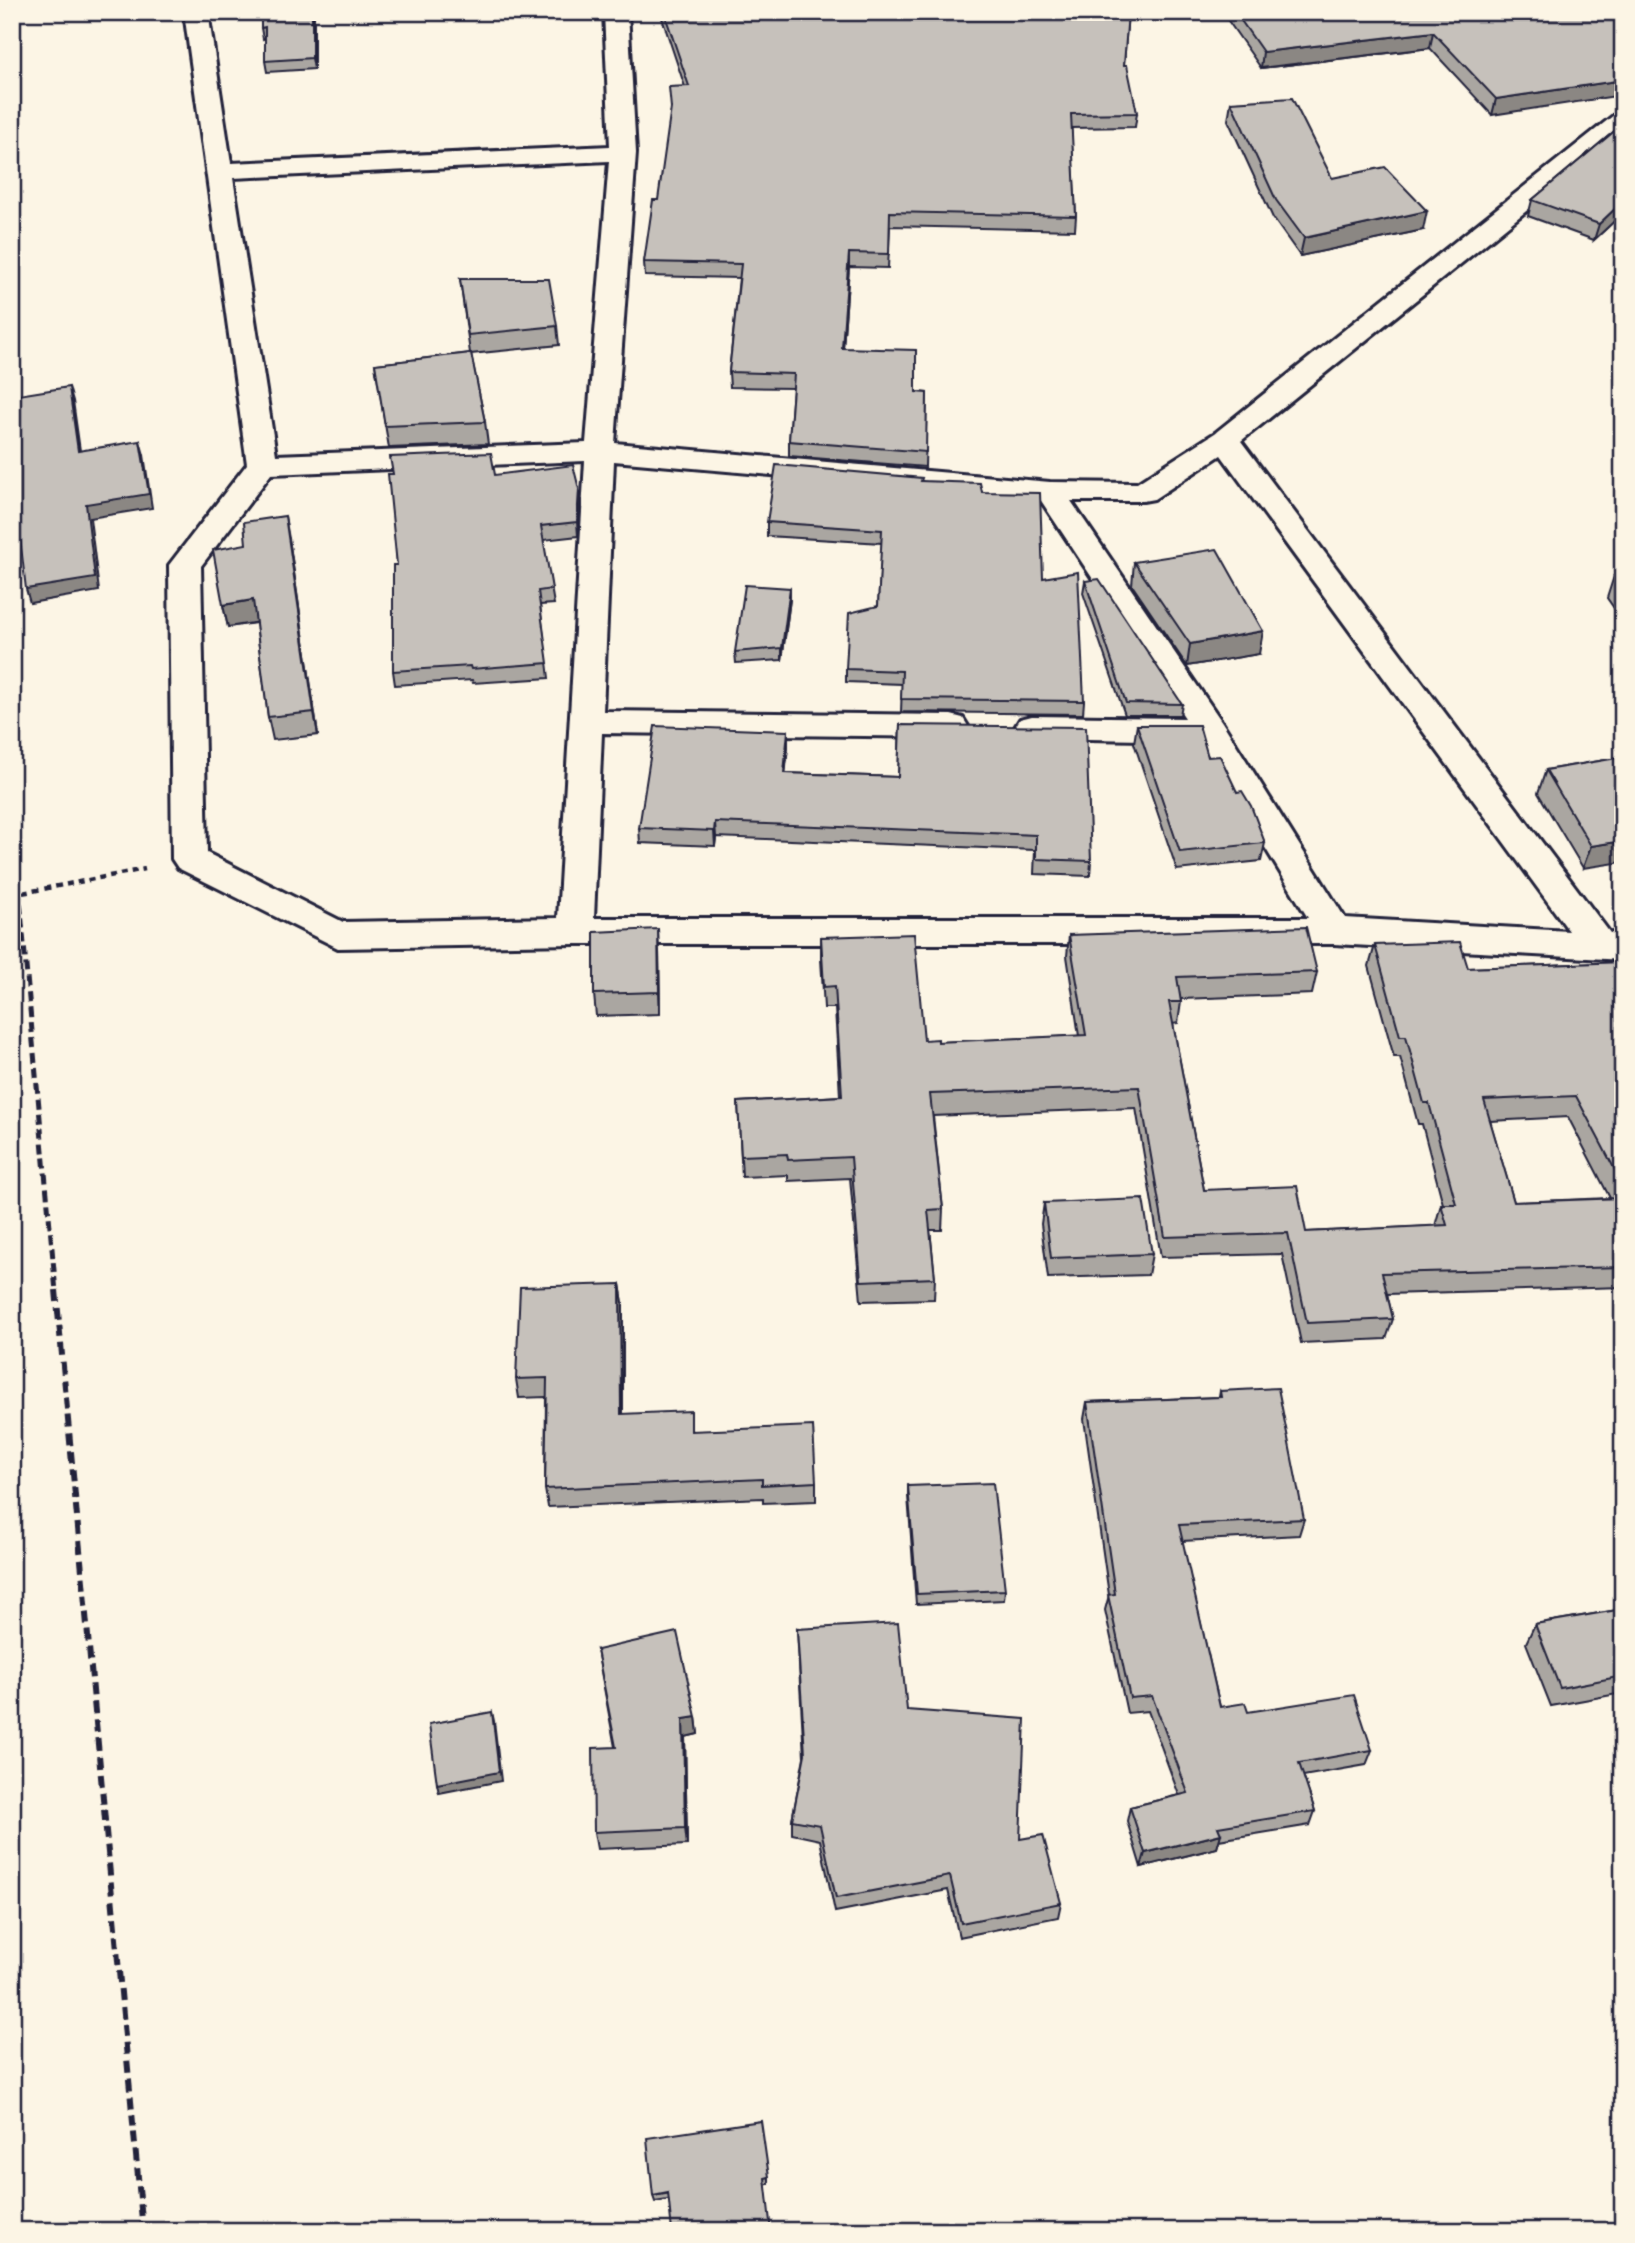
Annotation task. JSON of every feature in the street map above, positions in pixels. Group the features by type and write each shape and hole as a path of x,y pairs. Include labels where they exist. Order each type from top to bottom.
{"street":[{"path":"196,12 262,465 185,565 190,859 338,935 575,931 1334,931 1612,947"},
{"path":"575,931 600,451 623,153 616,12"},
{"path":"1078,538 1226,439 1623,120"},
{"path":"219,171 623,153"},
{"path":"1226,439 1612,947"},
{"path":"262,465 600,451 1050,491 1143,492"},
{"path":"1050,491 1078,538 1210,730 1334,931"},
{"path":"585,722 1210,730"}],"path":[{"path":"12,895 190,859"}],"building":[{"path":"261,12 312,12 312,58 265,61 265,27 261,28"},
{"path":"664,12 1128,12 1124,65 1127,65 1137,113 1071,114 1076,216 890,212 889,254 849,253 842,348 916,350 916,392 927,393 926,452 789,441 794,374 729,372 741,264 644,262 653,200 658,200 671,108 669,87 689,86"},
{"path":"1235,12 1623,12 1623,80 1496,99 1433,32 1263,52"},
{"path":"1292,98 1332,178 1385,167 1427,211 1304,238 1276,200 1231,102"},
{"path":"1623,124 1623,201 1599,224 1532,200"},
{"path":"460,279 549,279 557,326 468,335"},
{"path":"471,353 485,422 385,426 375,364"},
{"path":"69,387 78,451 140,441 149,494 86,504 95,578 26,589 12,469 12,396"},
{"path":"491,453 495,475 573,465 579,489 577,522 541,526 552,589 538,591 548,663 393,671 393,565 397,565 388,474 393,474 390,457"},
{"path":"776,465 922,478 921,481 980,483 982,492 1040,493 1043,578 1078,572 1084,701 901,699 902,671 846,669 849,613 878,606 882,530 767,522"},
{"path":"285,516 314,712 268,717 253,600 223,605 213,550 246,544 244,522"},
{"path":"1217,549 1263,631 1190,644 1134,562"},
{"path":"1623,574 1623,588 1614,576"},
{"path":"1099,579 1182,704 1126,703 1085,581"},
{"path":"745,585 790,588 782,648 735,652"},
{"path":"900,725 1086,727 1091,861 1036,859 1036,835 715,822 714,831 639,828 655,726 788,731 784,773 898,777"},
{"path":"1137,725 1199,725 1208,757 1220,756 1237,792 1242,791 1251,806 1265,843 1180,852"},
{"path":"1623,757 1623,841 1591,846 1546,770"},
{"path":"1306,927 1317,972 1177,977 1181,1002 1169,1002 1204,1190 1297,1186 1306,1232 1447,1225 1441,1204 1456,1204 1429,1103 1424,1103 1406,1036 1400,1036 1375,945 1460,942 1468,968 1623,962 1623,1069 1616,1069 1623,1083 1623,1185 1576,1096 1484,1100 1514,1202 1623,1198 1623,1267 1382,1273 1393,1319 1307,1323 1288,1233 1165,1237 1139,1087 930,1094 943,1209 928,1210 935,1278 861,1281 851,1157 788,1160 787,1154 741,1156 738,1102 842,1096 835,986 824,987 821,937 914,934 924,1040 938,1039 938,1042 1086,1035 1069,935"},
{"path":"658,929 659,992 594,994 594,932"},
{"path":"1143,1199 1152,1254 1051,1258 1044,1203"},
{"path":"620,1284 621,1414 691,1411 691,1431 813,1426 816,1482 762,1485 762,1479 545,1489 547,1378 516,1379 520,1287"},
{"path":"1278,1388 1304,1519 1179,1525 1220,1707 1245,1703 1248,1712 1354,1695 1372,1750 1299,1763 1315,1811 1218,1827 1221,1834 1145,1853 1130,1807 1188,1793 1152,1696 1130,1698 1108,1595 1115,1594 1087,1402 1221,1397 1220,1391"},
{"path":"993,1483 1005,1590 917,1594 908,1486"},
{"path":"1623,1609 1623,1676 1560,1688 1535,1624"},
{"path":"898,1623 907,1710 1025,1719 1020,1839 1043,1835 1061,1903 961,1923 950,1876 836,1898 820,1825 792,1820 805,1754 797,1629"},
{"path":"677,1632 696,1717 683,1719 685,1828 594,1832 593,1748 616,1747 597,1650"},
{"path":"492,1712 499,1772 437,1784 429,1724"},
{"path":"761,2121 769,2177 765,2178 771,2231 672,2231 668,2193 653,2196 647,2138"}],"railway":[{"path":"12,814 56,1292"},
{"path":"56,1290 143,2231"}]}
